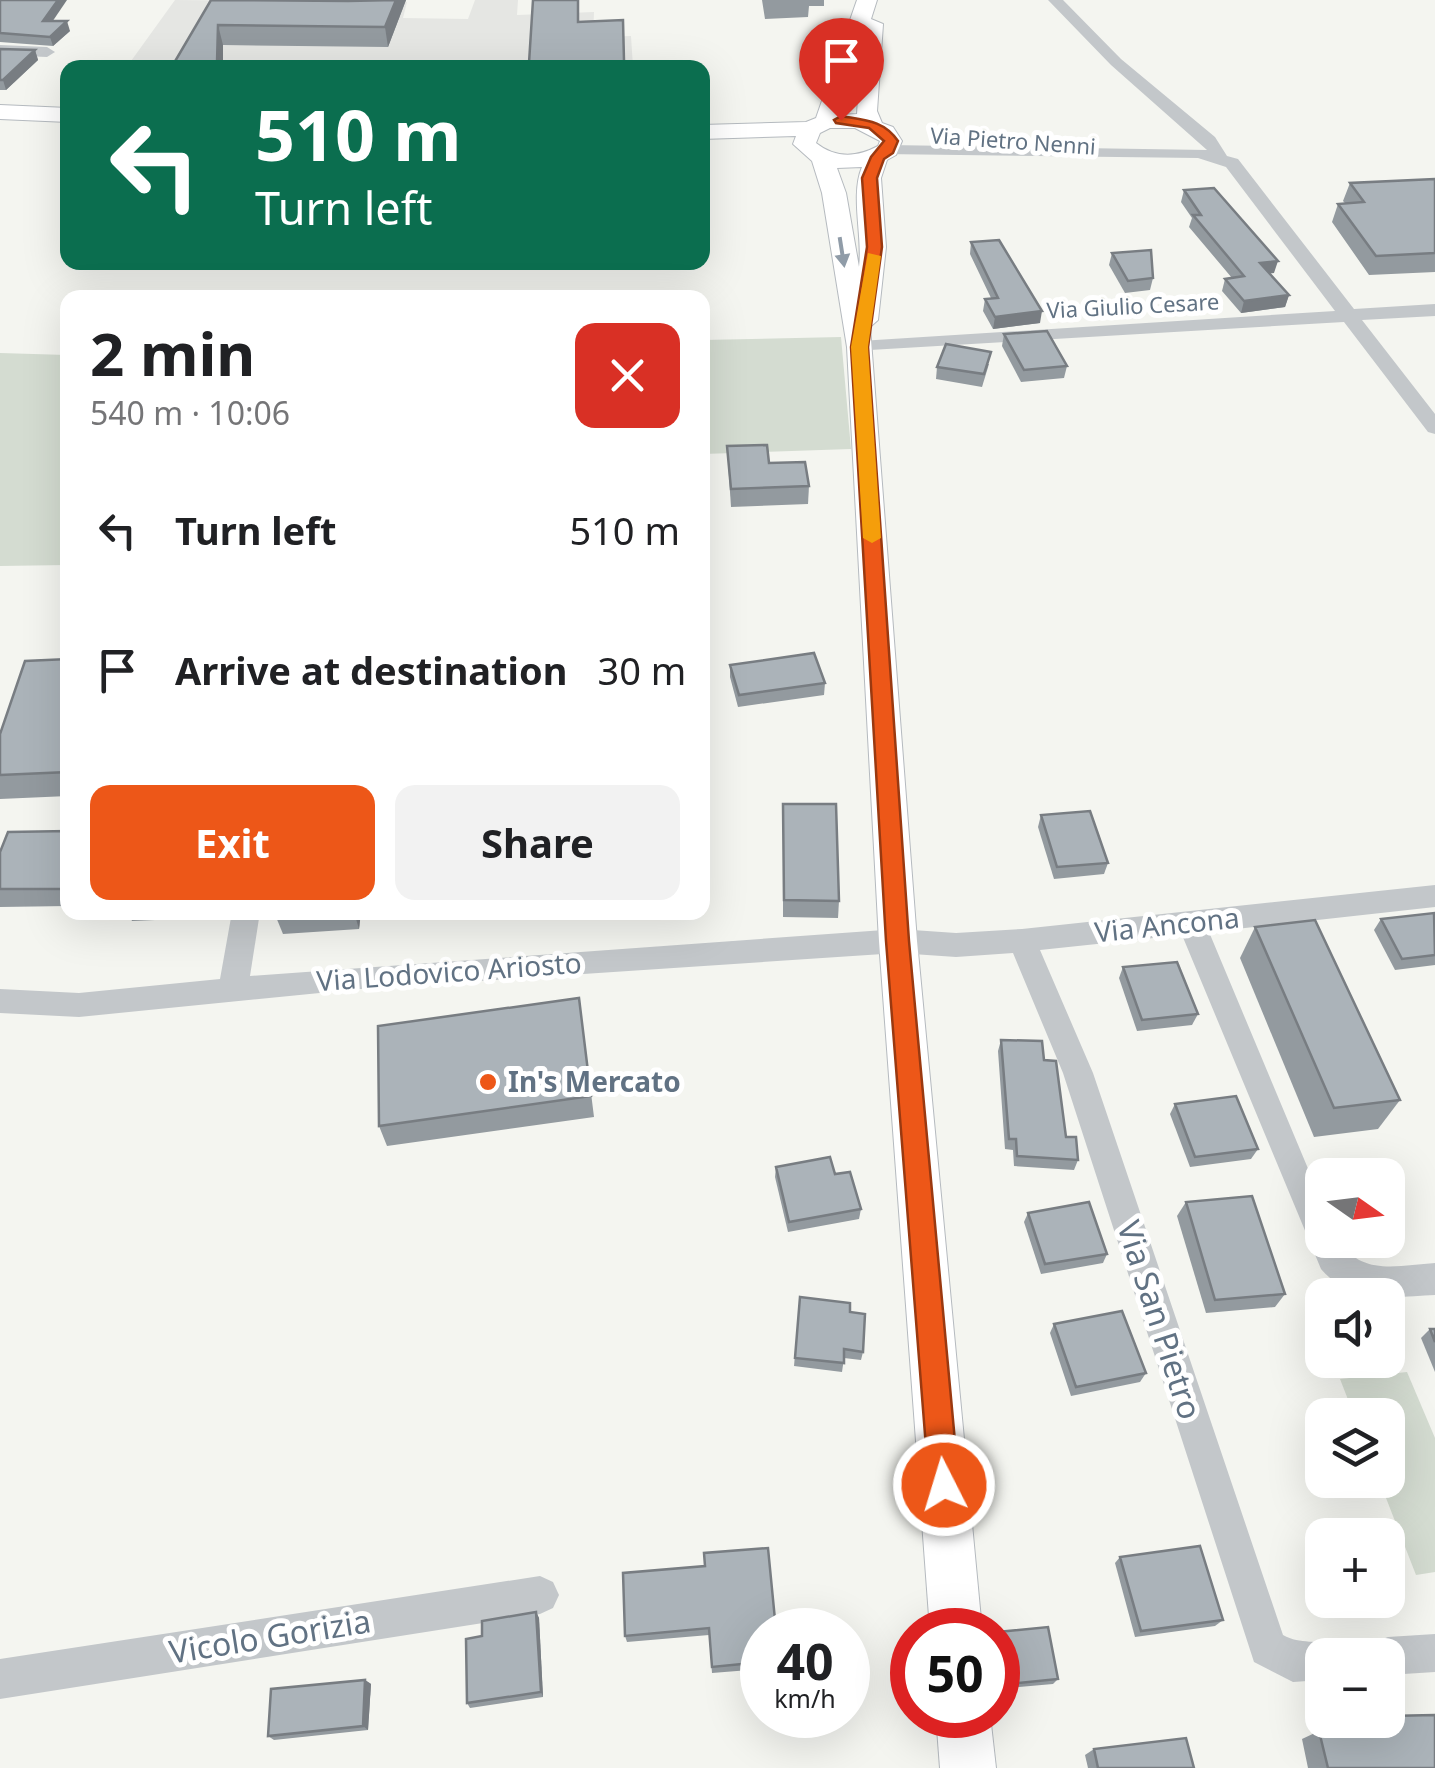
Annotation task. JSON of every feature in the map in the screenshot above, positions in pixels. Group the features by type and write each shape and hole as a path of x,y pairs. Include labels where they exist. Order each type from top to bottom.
{"main road":[{"path":"870,0 817,140 834,193 860,347 898,941 954,1608"},
{"path":"860,347 874,247 870,178 881,141 866,110 870,0"},
{"path":"0,112 60,114"},
{"path":"710,133 817,140 842,162 881,141"},
{"path":"710,143 881,141"},
{"path":"965,1738 968,1768"}],"street":[{"path":"1055,0 1116,62 1209,140 1219,156 1241,170 1435,428"},
{"path":"0,50 47,52"},
{"name":"Via Pietro Nenni","path":"881,141 1219,156"},
{"name":"Via Giulio Cesare","path":"860,347 1435,310"},
{"name":"Via Ancona","path":"898,941 956,945 1022,941 1435,896"},
{"path":"233,990 245,920"},
{"path":"1191,922 1305,1199"},
{"name":"Via Lodovico Ariosto","path":"0,1001 78,1005 360,977 898,941"},
{"name":"Via San Pietro","path":"1022,941 1078,1073 1268,1648 1293,1662 1305,1661"},
{"path":"1331,1258 1348,1278 1368,1282 1435,1278"},
{"name":"Vicolo Gorizia","path":"0,1679 540,1595"},
{"path":"1405,1655 1435,1653"}],"shaded area":[{"path":"175,0 407,2 403,18 468,19 475,0 518,0 517,15 594,12 593,37 631,36 633,60 132,60"},
{"path":"841,337 851,449 710,454 710,340"},
{"path":"0,353 60,355 60,565 0,566"},
{"path":"1405,1372 1435,1438 1435,1572 1416,1575 1405,1547 1405,1518 1394,1518 1386,1498 1405,1498 1405,1398 1347,1398 1340,1379 1405,1378"}],"building":[{"path":"0,0 58,0 43,21 67,21 50,37 0,33"},
{"path":"211,0 396,0 385,27 218,25 217,60 176,60"},
{"path":"533,0 578,0 578,22 623,20 624,60 529,60"},
{"path":"0,49 35,50 0,80"},
{"path":"1435,179 1435,253 1376,256 1338,204 1364,202 1350,183"},
{"path":"1214,188 1278,261 1260,263 1289,295 1244,301 1225,279 1244,276 1193,215 1201,215 1184,190"},
{"path":"999,240 1042,311 995,317 985,299 998,298 971,242"},
{"path":"1151,250 1153,278 1128,281 1112,253"},
{"path":"1047,331 1067,366 1024,370 1004,334"},
{"path":"946,344 991,352 984,374 937,367"},
{"path":"767,445 769,463 805,462 809,486 731,489 727,446"},
{"path":"814,653 825,683 739,695 730,665"},
{"path":"60,659 60,772 0,775 0,734 25,661"},
{"path":"783,804 836,804 839,901 784,900"},
{"path":"1090,811 1108,863 1057,867 1041,815"},
{"path":"60,831 60,889 0,889 0,852 8,832"},
{"path":"1434,913 1435,955 1402,959 1381,919"},
{"path":"1315,920 1400,1100 1334,1108 1255,927"},
{"path":"1177,962 1198,1014 1142,1020 1123,967"},
{"name":"In's Mercato","path":"579,998 591,1096 379,1126 378,1026"},
{"path":"1001,1040 1042,1041 1044,1060 1056,1061 1066,1137 1076,1137 1078,1160 1017,1156 1016,1139 1009,1139"},
{"path":"1236,1096 1258,1149 1195,1157 1175,1104"},
{"path":"830,1157 835,1174 850,1172 861,1209 789,1222 776,1167"},
{"path":"1252,1196 1285,1294 1215,1300 1186,1202"},
{"path":"1089,1202 1107,1254 1045,1264 1028,1213"},
{"path":"800,1297 850,1303 850,1312 865,1314 863,1352 844,1349 844,1363 795,1358"},
{"path":"1122,1311 1146,1373 1076,1387 1054,1324"},
{"path":"1200,1546 1223,1620 1141,1631 1120,1557"},
{"path":"768,1548 774,1608 740,1608 740,1664 712,1667 709,1628 625,1636 623,1573 705,1566 704,1553"},
{"path":"536,1612 541,1692 467,1703 466,1639 482,1636 482,1621"},
{"path":"1048,1627 1058,1679 1020,1683 1020,1630"},
{"path":"365,1680 363,1726 268,1736 271,1689"},
{"path":"1435,1715 1435,1768 1328,1768 1321,1738 1405,1738 1405,1716"},
{"path":"1186,1738 1194,1768 1098,1768 1094,1749"}],"slow traffic":[{"path":"872,538 860,347 873,256"}],"place":[{"name":"In's Mercato","path":"488,1082"}],"route":[{"path":"841,120 872,125 886,132 891,141 888,150 878,157 870,178 874,247 860,347 898,941 944,1485"}]}
